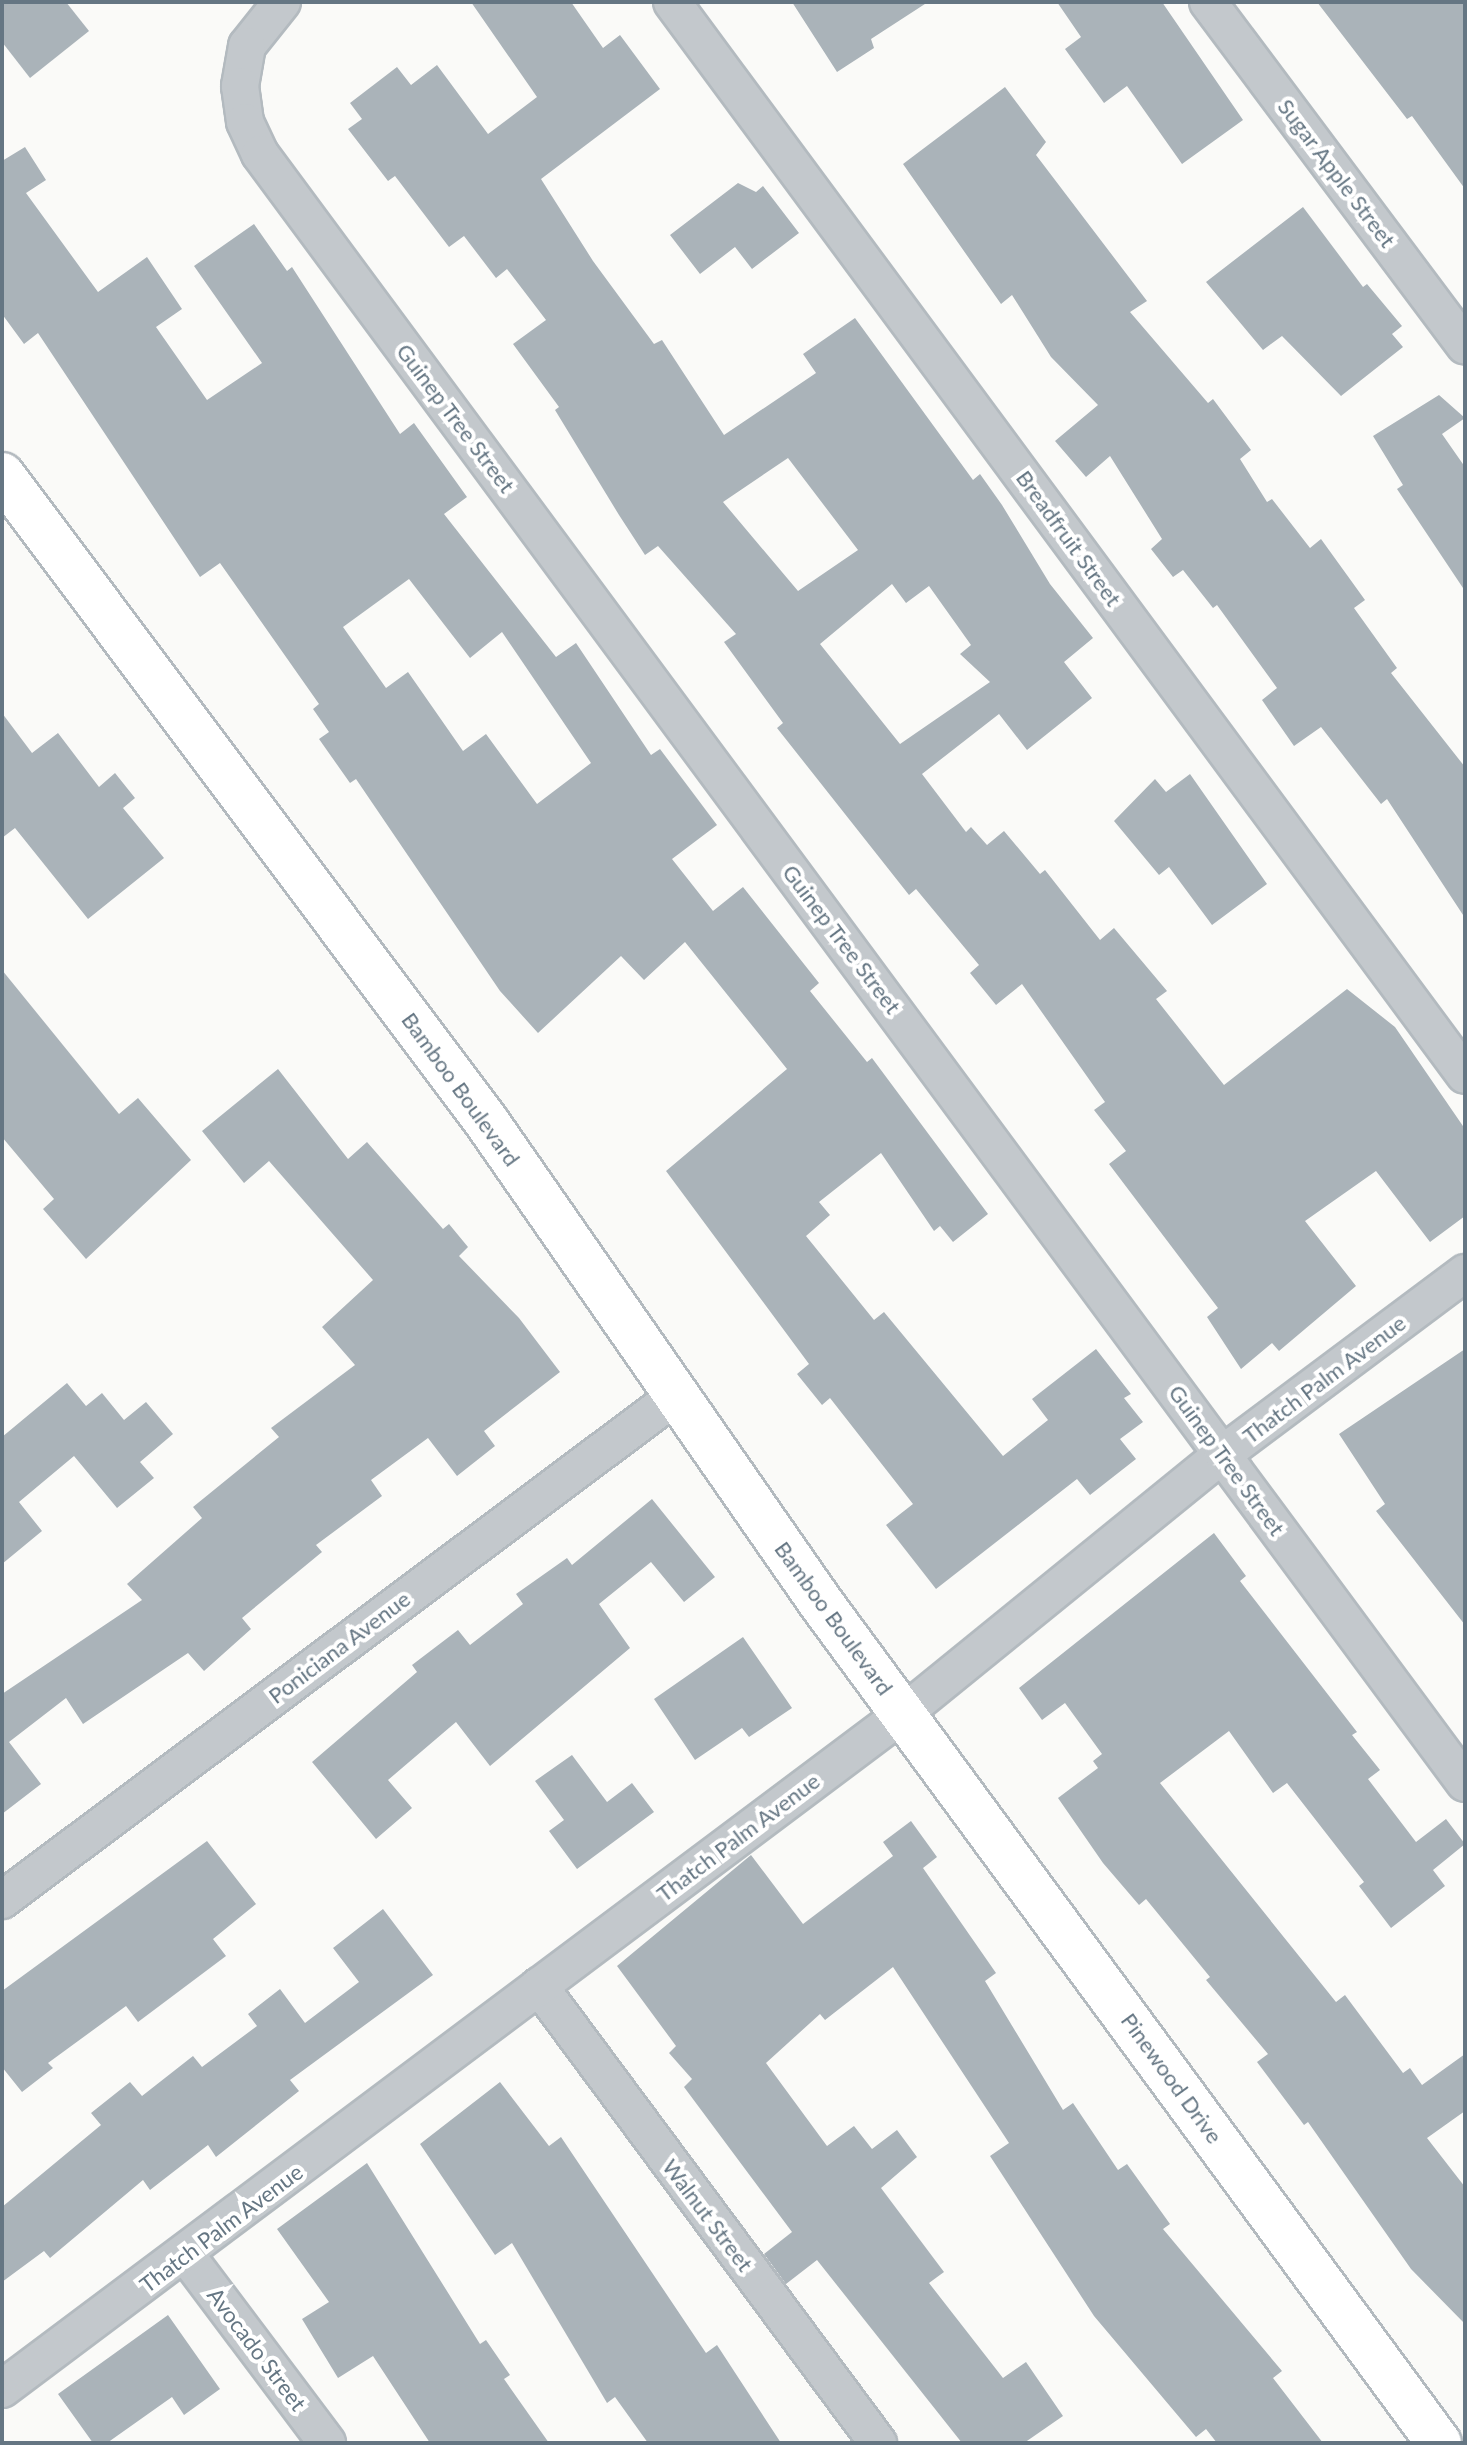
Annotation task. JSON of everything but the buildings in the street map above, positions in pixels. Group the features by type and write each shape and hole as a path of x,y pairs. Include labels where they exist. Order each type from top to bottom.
{"main road":[{"name":"Bamboo Boulevard","path":"2,475 486,1121 904,1713"},
{"name":"Pinewood Drive","path":"904,1713 1439,2443"}],"street":[{"name":"Guinep Tree Street","path":"282,2 247,46 240,86 245,122 260,154 1465,1783"},
{"name":"Breadfruit Street","path":"672,2 1465,1075"},
{"name":"Sugar Apple Street","path":"1208,2 1465,345"},
{"name":"Thatch Palm Avenue","path":"2,2389 186,2255 904,1713 1223,1454 1465,1273"},
{"name":"Poniciana Avenue","path":"2,1900 677,1395"},
{"name":"Walnut Street","path":"539,1986 878,2443"},
{"name":"Avocado Street","path":"186,2255 327,2443"}]}
